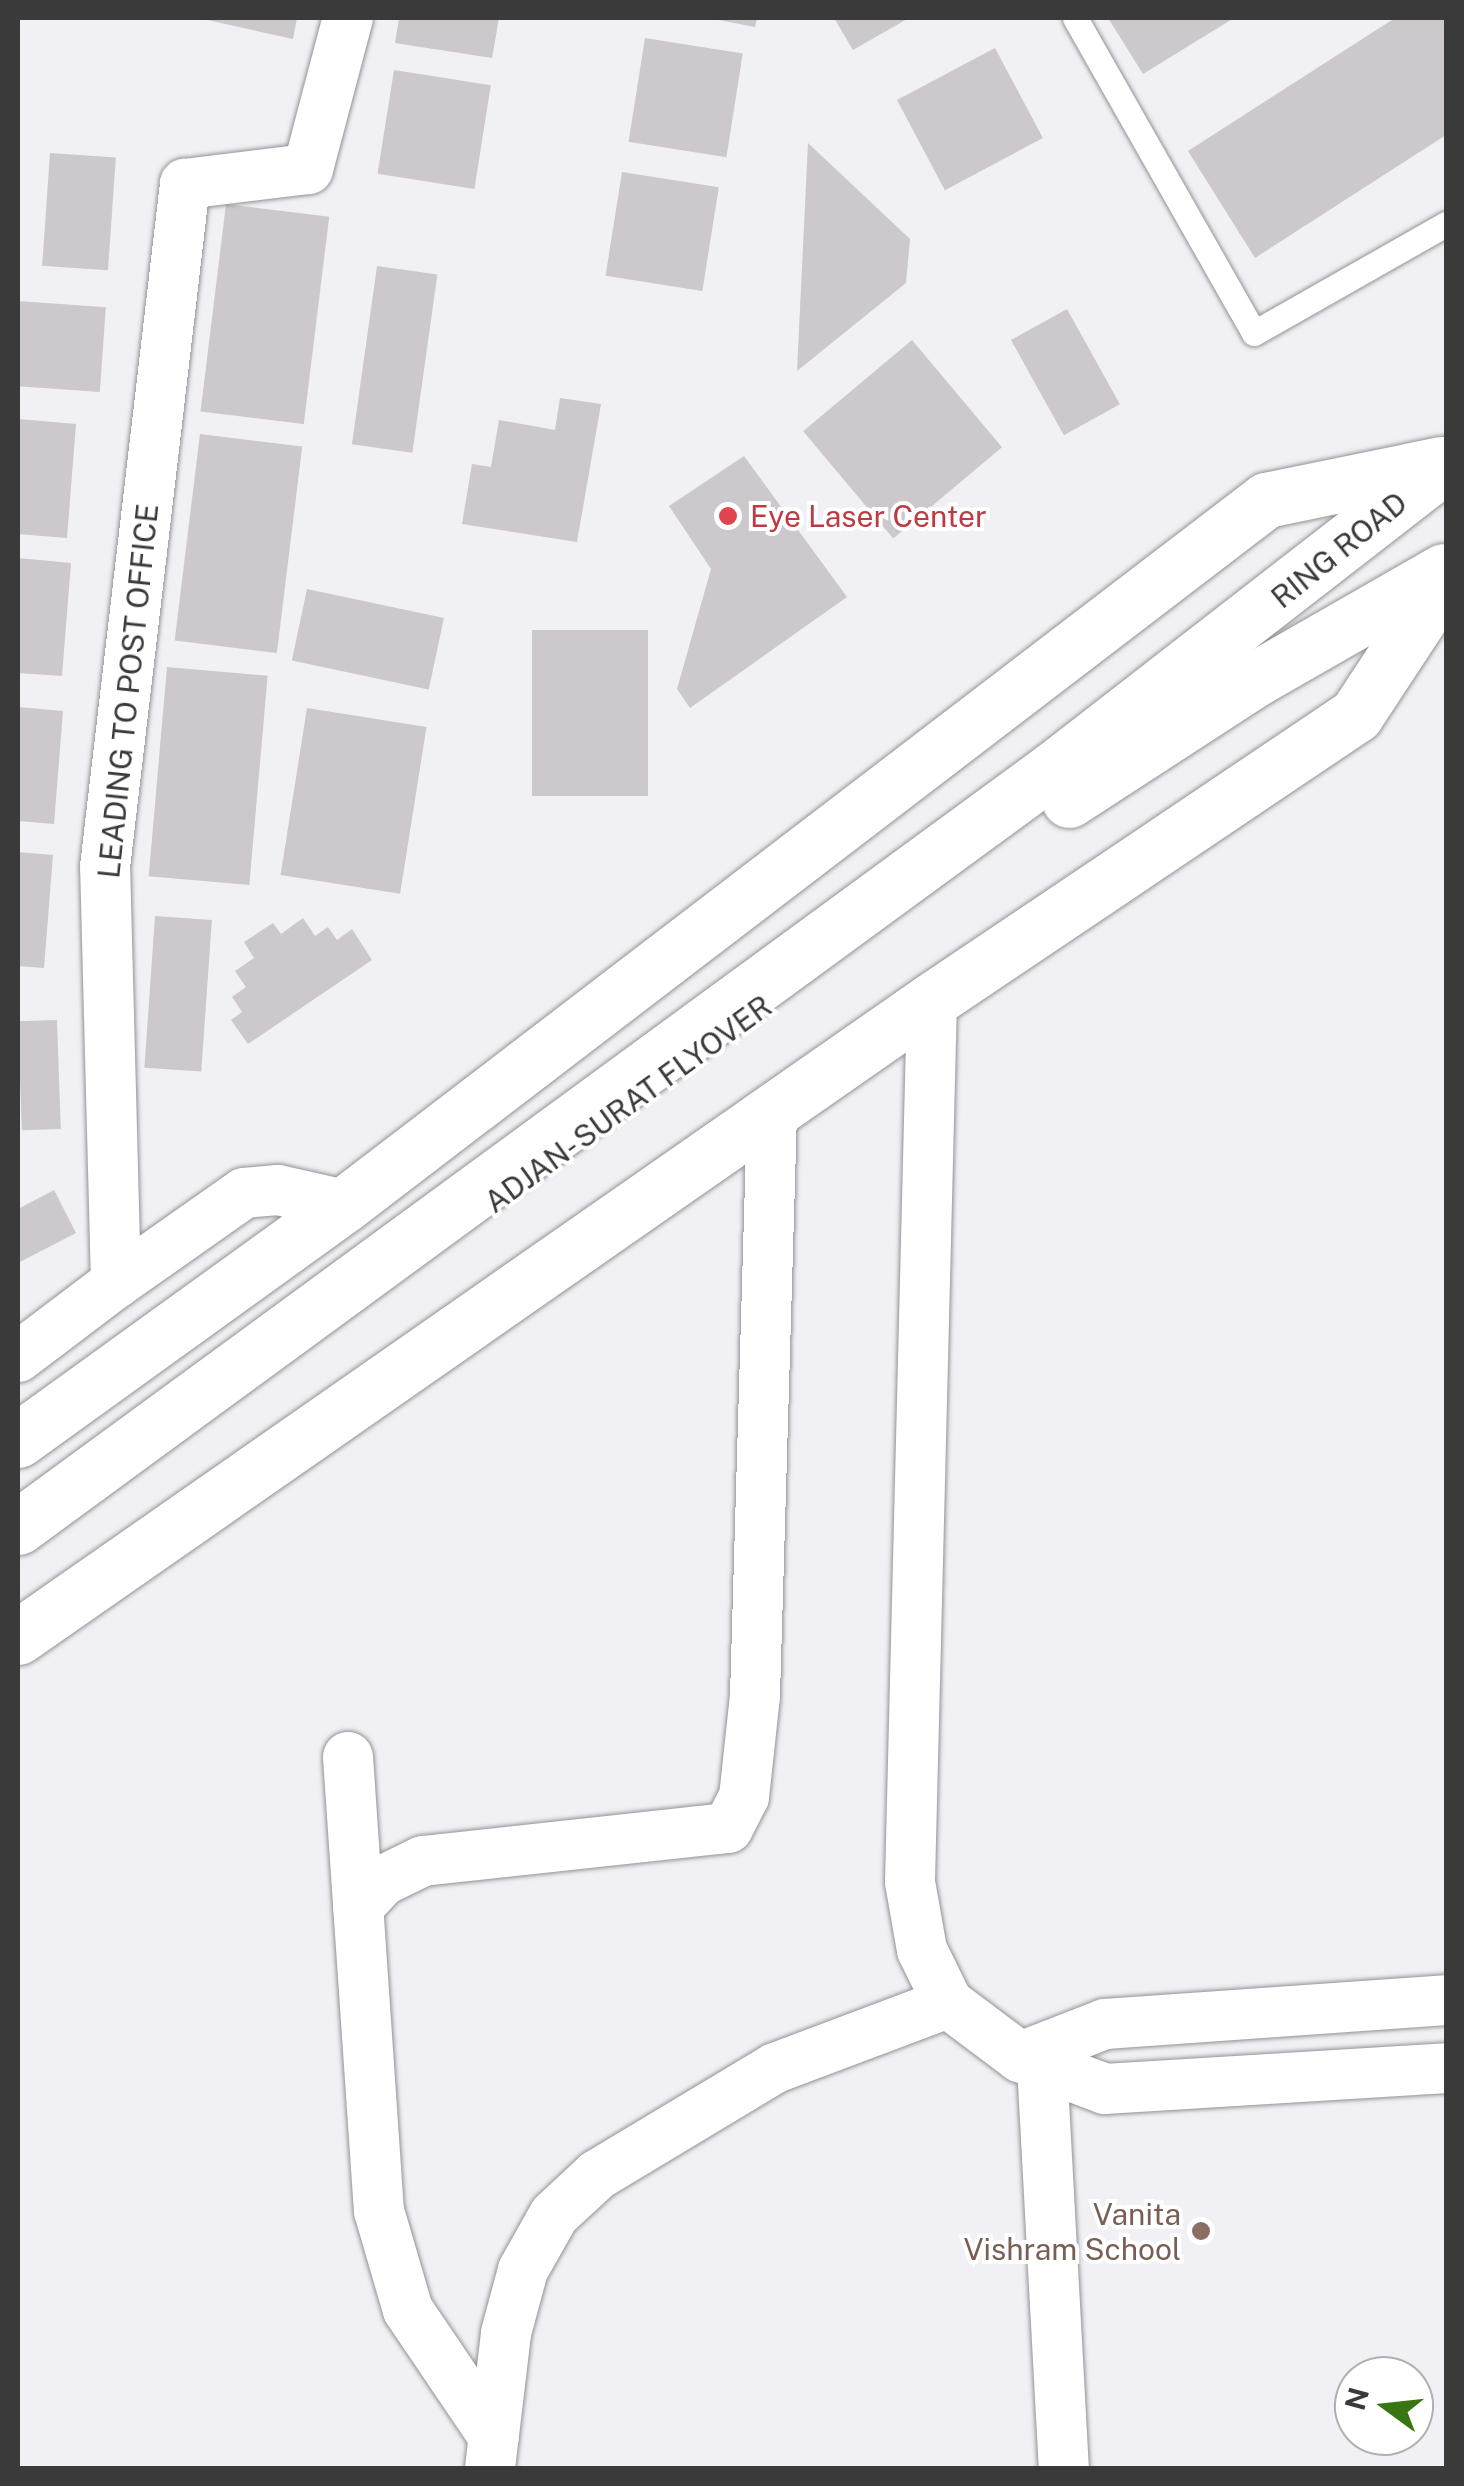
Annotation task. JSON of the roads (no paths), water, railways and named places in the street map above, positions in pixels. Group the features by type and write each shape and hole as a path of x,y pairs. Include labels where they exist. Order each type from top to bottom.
{"highway":[{"name":"RING ROAD","path":"1245,657 1446,463"},
{"path":"18,1440 344,1205 1266,500 1446,463"},
{"name":"RING ROAD","path":"1245,657 1446,570"},
{"path":"18,1637 932,1000 1356,714 1446,578"},
{"name":"ADJAN- SURAT FLYOVER","path":"18,1527 1245,657"},
{"name":"ADJAN- SURAT FLYOVER","path":"18,1556 1245,657"}],"street":[{"name":"LEADING TO POST OFFICE","path":"116,1282 105,866 185,184 308,169 348,18"},
{"path":"932,1000 910,1882 922,1950 948,2003 1031,2061 1106,2089 1446,2068"},
{"path":"358,1907 382,1881 424,1861 728,1828 744,1797 754,1696 772,1113"},
{"path":"18,1357 116,1282 244,1193 278,1190 344,1205"},
{"path":"348,1757 379,2211 392,2268 408,2310 492,2453"},
{"path":"1031,2061 1106,2024 1446,2000"},
{"path":"492,2453 506,2333 523,2270 554,2216 597,2175 775,2068 948,2003"},
{"path":"1031,2061 1064,2468"}],"lane":[{"path":"1075,18 1254,333 1446,224"}],"place":[{"name":"Eye Laser Center","path":"728,516"},
{"name":"Vanita Vishram School","path":"1201,2231"}]}
